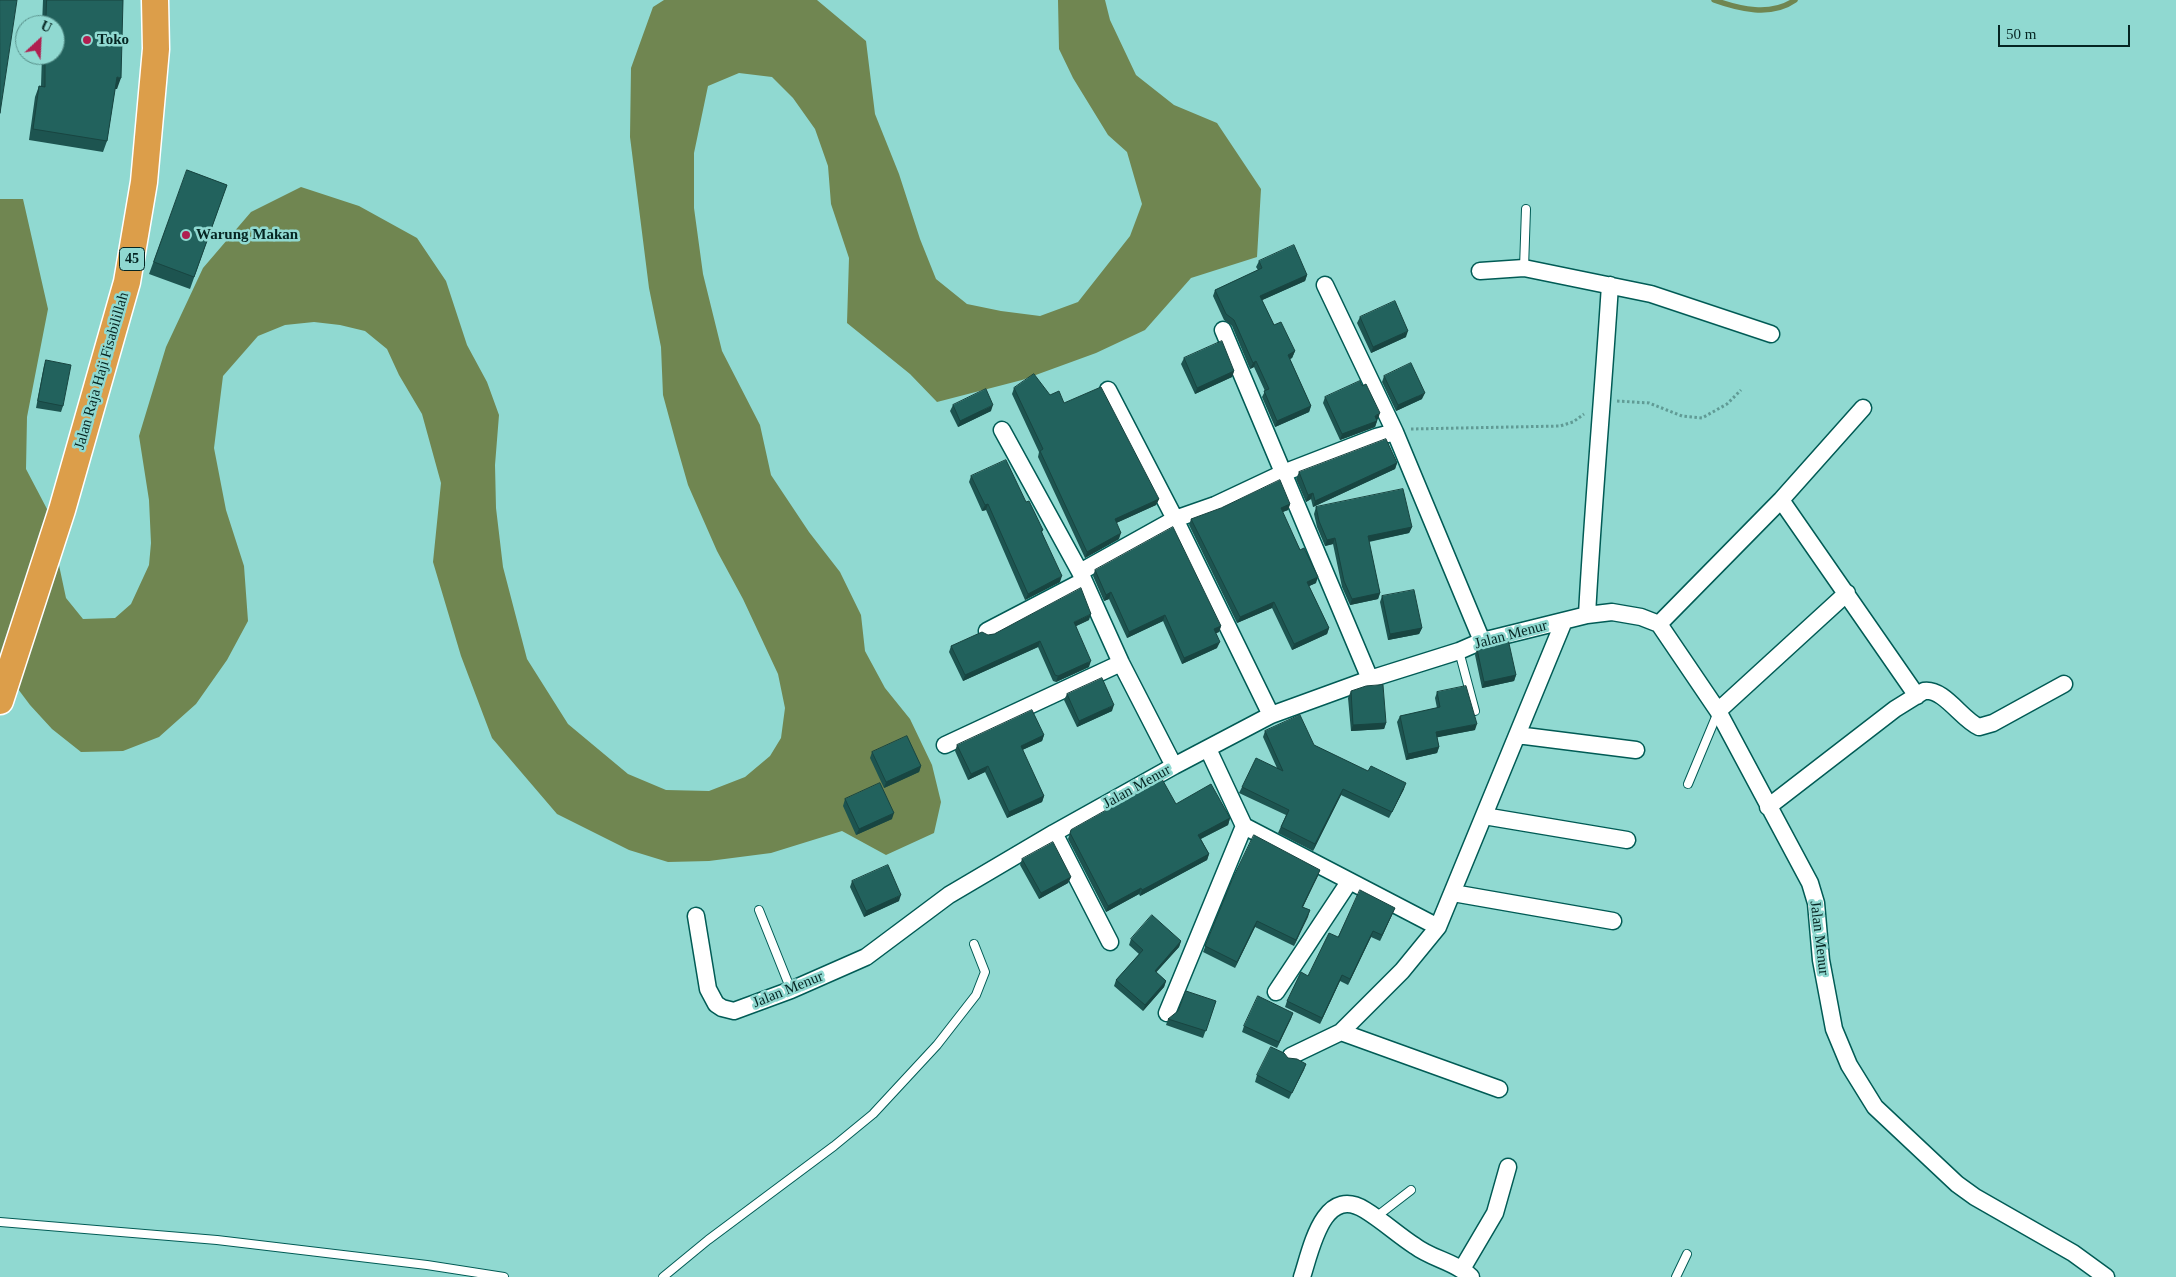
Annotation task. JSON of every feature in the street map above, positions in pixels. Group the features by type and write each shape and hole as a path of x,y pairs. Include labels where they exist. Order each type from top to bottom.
{"highway":[{"name":"Jalan Raja Haji Fisabilillah","path":"0,701 62,510 127,282 144,182 154,65 155,0"}],"street":[{"path":"1480,271 1524,268 1651,294 1771,334"},
{"path":"1325,285 1395,432 1482,641"},
{"path":"1587,615 1593,497 1603,401 1610,286"},
{"path":"1222,330 1370,679"},
{"path":"1108,390 1175,520 1271,715"},
{"path":"1659,624 1781,500 1863,408"},
{"path":"1002,430 1082,576 1121,663 1174,766"},
{"path":"987,631 1175,520 1215,505 1283,473 1376,436 1395,432"},
{"path":"1781,500 1917,696"},
{"path":"1718,711 1847,593"},
{"name":"Jalan Menur","path":"696,916 708,989 716,1004 722,1008 734,1011 791,990 866,957 948,895 1174,766 1271,715 1370,679 1459,651 1482,641 1587,615 1612,612 1627,613 1659,624 1718,711 1813,892 1821,960 1834,1029 1849,1065 1875,1107 1957,1184 2073,1253 2106,1277"},
{"path":"1291,1056 1341,1032 1402,971 1438,927 1564,620"},
{"path":"945,745 1121,663"},
{"path":"1768,807 1895,709 1924,691 1934,692 1976,726 1983,727 2064,684"},
{"path":"1517,735 1636,750"},
{"path":"1208,749 1244,826 1438,927"},
{"path":"1484,816 1627,840"},
{"path":"1167,1013 1244,826"},
{"path":"1054,833 1110,942"},
{"path":"1276,992 1349,882"},
{"path":"1453,894 1613,921"},
{"path":"1341,1032 1500,1089"},
{"path":"1302,1277 1320,1225 1329,1212 1348,1204 1364,1209 1421,1251 1467,1273 1495,1213 1508,1167"}],"lane":[{"path":"1524,268 1526,209"},
{"path":"1459,651 1474,710"},
{"path":"1688,784 1718,711"},
{"path":"759,910 791,990"},
{"path":"663,1277 873,1114 937,1045 980,987 985,972 974,944"},
{"path":"1376,1217 1411,1190"},
{"path":"0,1222 217,1240 427,1265 504,1277"},
{"path":"1676,1277 1687,1254"}],"path":[{"path":"1395,432 1419,428 1560,426 1572,422 1603,401 1649,403 1682,416 1702,418 1727,404 1741,390"}],"shaded area":[{"path":"664,0 817,0 866,41 875,114 899,174 920,239 936,279 967,304 1040,316 1078,302 1130,236 1142,204 1127,152 1108,135 1073,78 1059,49 1058,0 1105,0 1110,20 1136,75 1174,105 1217,123 1261,189 1257,257 1191,278 1145,330 1096,353 1022,380 937,402 910,374 847,323 849,258 831,204 828,166 815,129 793,98 772,77 739,73 708,86 694,153 694,208 703,274 722,351 760,425 771,475 809,532 840,572 861,615 865,651 885,688 910,719 932,765 941,802 934,833 886,855 842,831 771,853 709,861 668,862 629,850 557,814 492,738 461,656 433,562 441,483 422,414 399,375 387,349 365,331 340,325 314,322 285,325 258,336 223,376 214,448 226,510 244,566 248,621 227,660 196,704 159,737 123,751 81,752 52,729 30,705 0,665 0,199 23,199 48,309 27,417 26,469 47,509 66,598 83,619 115,618 131,604 149,565 151,543 149,500 139,436 166,347 203,268 251,212 301,187 359,206 417,238 446,281 467,345 487,382 499,415 495,465 496,508 503,567 527,659 568,724 628,774 666,790 709,791 745,777 770,756 781,738 785,708 778,674 743,599 717,551 688,485 663,395 661,347 649,288 630,137 631,68 653,7"}],"building":[{"path":"0,0 17,0 0,113"},
{"path":"47,0 123,0 121,78 117,77 107,141 33,129 39,86 45,87 45,65 65,65 65,15 46,15"},
{"name":"Warung Makan","path":"187,170 227,185 194,277 154,262"},
{"path":"1294,245 1307,275 1260,296 1274,325 1281,322 1295,351 1288,355 1311,406 1277,421 1264,391 1269,389 1256,361 1253,363 1234,320 1226,314 1215,290 1262,268 1259,261"},
{"path":"1395,301 1408,331 1373,347 1360,317"},
{"path":"1222,341 1234,371 1197,388 1184,358"},
{"path":"46,360 71,365 63,406 38,401"},
{"path":"1411,363 1425,393 1398,405 1384,376"},
{"path":"1034,374 1050,395 1059,391 1064,403 1101,387 1159,499 1115,519 1121,533 1087,552 1040,451 1043,449 1014,388"},
{"path":"1360,381 1362,386 1366,384 1380,413 1375,416 1377,421 1342,434 1325,397"},
{"path":"986,389 993,405 960,421 953,405"},
{"path":"1386,439 1397,463 1315,501 1313,493 1308,495 1299,472"},
{"path":"1006,460 1026,502 1029,501 1043,530 1041,531 1062,576 1028,594 988,504 985,505 971,476"},
{"path":"1280,480 1290,504 1281,508 1300,550 1304,548 1318,577 1307,582 1329,628 1294,644 1274,602 1240,617 1191,519 1221,508"},
{"path":"1403,489 1412,527 1368,536 1380,593 1352,599 1344,581 1335,538 1327,540 1319,521 1316,507"},
{"path":"1173,527 1221,626 1214,629 1220,642 1184,658 1165,615 1129,632 1111,592 1106,595 1095,570"},
{"path":"1081,588 1091,614 1074,622 1091,661 1058,676 1055,675 1040,641 965,675 951,646 982,632 988,635 994,634"},
{"path":"1414,590 1422,628 1390,634 1382,596"},
{"path":"1508,639 1516,675 1484,682 1477,649"},
{"path":"1102,678 1114,705 1079,721 1067,694"},
{"path":"1383,685 1386,723 1353,725 1351,691 1366,686"},
{"path":"1466,686 1477,724 1436,732 1439,747 1408,754 1400,716 1440,707 1437,692"},
{"path":"1032,710 1044,735 1021,746 1044,796 1009,812 988,766 971,774 957,745"},
{"path":"1300,715 1314,745 1368,771 1371,766 1406,783 1392,812 1343,789 1315,844 1281,827 1289,810 1242,787 1256,758 1283,771 1265,731"},
{"path":"907,736 921,766 886,782 872,752"},
{"path":"1162,779 1176,804 1211,784 1230,818 1198,835 1209,854 1108,906 1070,833 1071,830"},
{"path":"880,783 894,813 859,829 845,799"},
{"path":"1254,835 1320,870 1302,907 1310,910 1296,940 1257,921 1237,962 1205,946 1232,880"},
{"path":"1053,842 1071,877 1041,893 1022,859"},
{"path":"888,865 901,895 866,911 852,881"},
{"path":"1360,890 1395,908 1382,935 1373,931 1350,979 1342,975 1322,1018 1287,1001 1301,972 1308,976 1329,933 1338,937"},
{"path":"1152,915 1181,941 1155,971 1166,981 1145,1005 1116,980 1143,950 1131,939"},
{"path":"1186,991 1216,1001 1206,1031 1168,1019 1178,1011"},
{"path":"1258,996 1293,1013 1279,1042 1244,1026"},
{"path":"1271,1047 1284,1053 1288,1058 1297,1059 1306,1064 1292,1093 1257,1075"}],"waterway":[{"path":"1714,0 1755,10 1776,8 1795,0"}],"place":[{"name":"Toko","path":"87,40"},
{"name":"Warung Makan","path":"186,235"}]}
